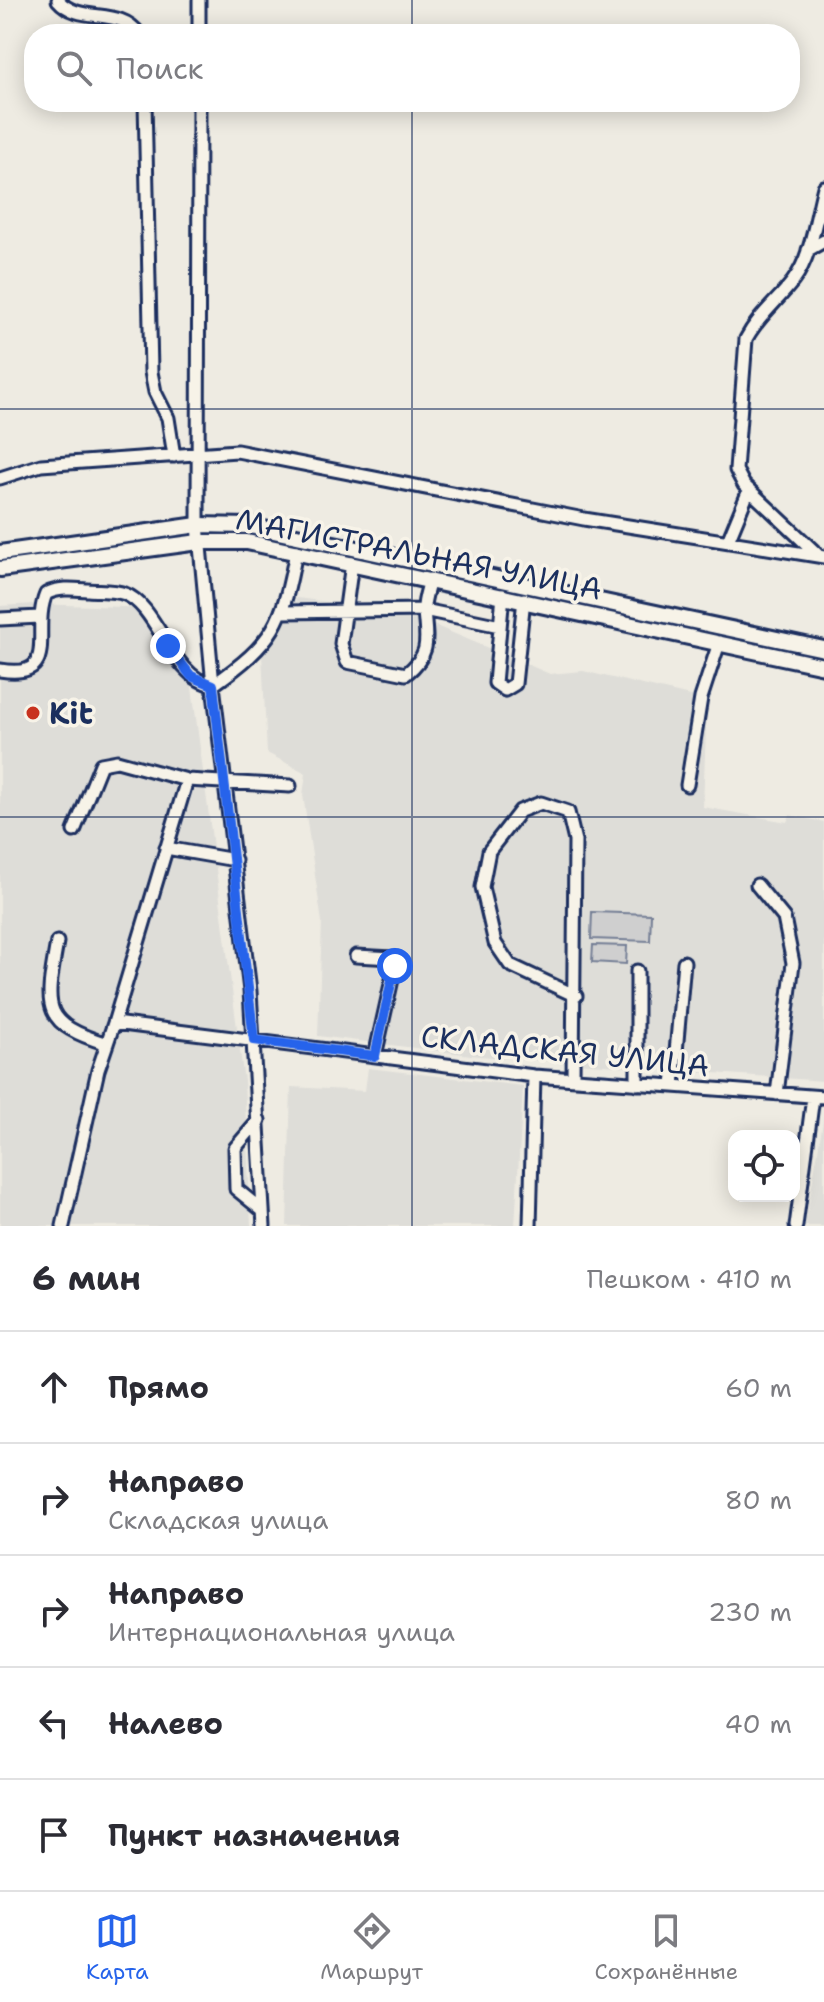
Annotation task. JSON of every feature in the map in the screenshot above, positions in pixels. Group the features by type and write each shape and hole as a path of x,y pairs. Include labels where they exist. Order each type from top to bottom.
{"main road":[{"name":"МАГИСТРАЛЬНАЯ УЛИЦА","path":"0,553 198,525 250,526 824,649"},
{"name":"МАГИСТРАЛЬНАЯ УЛИЦА","path":"0,569 199,542 247,542 524,599 824,666"}],"street":[{"path":"58,0 75,13 117,18 129,24"},
{"path":"199,0 199,24"},
{"path":"145,112 151,372 155,392 168,418 174,456"},
{"path":"199,112 198,525 254,1040 262,1220"},
{"path":"821,556 749,490 736,470 746,339 755,323 795,279 808,250 824,187"},
{"path":"808,250 824,241"},
{"path":"0,478 41,465 237,451 584,519 821,556"},
{"path":"728,541 749,490"},
{"path":"213,685 268,640 283,612 296,551"},
{"path":"352,563 341,644 347,662 406,674 424,653 428,629 424,610 430,579"},
{"path":"0,670 23,674 36,665 40,617 46,594 53,590 125,594 141,604 191,676 213,685"},
{"path":"503,595 495,683 501,689 508,690 515,684 524,599"},
{"path":"283,612 424,610 500,626"},
{"path":"0,619 40,617"},
{"path":"687,785 701,698 719,643"},
{"path":"74,831 101,764 117,761 187,780 290,786"},
{"path":"63,1226 107,1044 187,780"},
{"path":"573,1079 576,996 575,841 568,812 541,803 520,811 489,851 482,887 495,943 510,965 576,996"},
{"path":"166,848 235,860"},
{"path":"757,885 784,918 793,963 777,1094"},
{"path":"57,942 49,988 58,1022 73,1033 107,1044"},
{"path":"356,956 393,958 395,966 375,1056"},
{"path":"673,1086 684,962"},
{"path":"637,971 637,1084"},
{"name":"СКЛАДСКАЯ УЛИЦА","path":"114,1023 534,1076 819,1097"},
{"path":"530,1226 534,1076"},
{"path":"796,1226 819,1097"},
{"path":"259,1120 235,1148 236,1189 262,1220"}],"shaded area":[{"path":"297,598 403,612 550,674 583,671 707,700 703,807 787,822 790,815 824,822 824,1081 479,1056 318,1036 322,922 303,795 306,773 267,753 261,635"},
{"path":"35,604 152,608 191,680 244,1081 251,1226 0,1226 0,606"},
{"path":"592,912 651,914 650,941 591,939"},
{"path":"593,945 627,946 626,964 592,962"},
{"path":"368,1068 523,1086 515,1226 287,1226 291,1087 365,1091"},
{"path":"824,1116 824,1226 805,1226"}],"place":[{"name":"Kit","path":"33,713"}],"route":[{"path":"168,646 191,676 213,685 254,1040 375,1056 395,966"}]}
